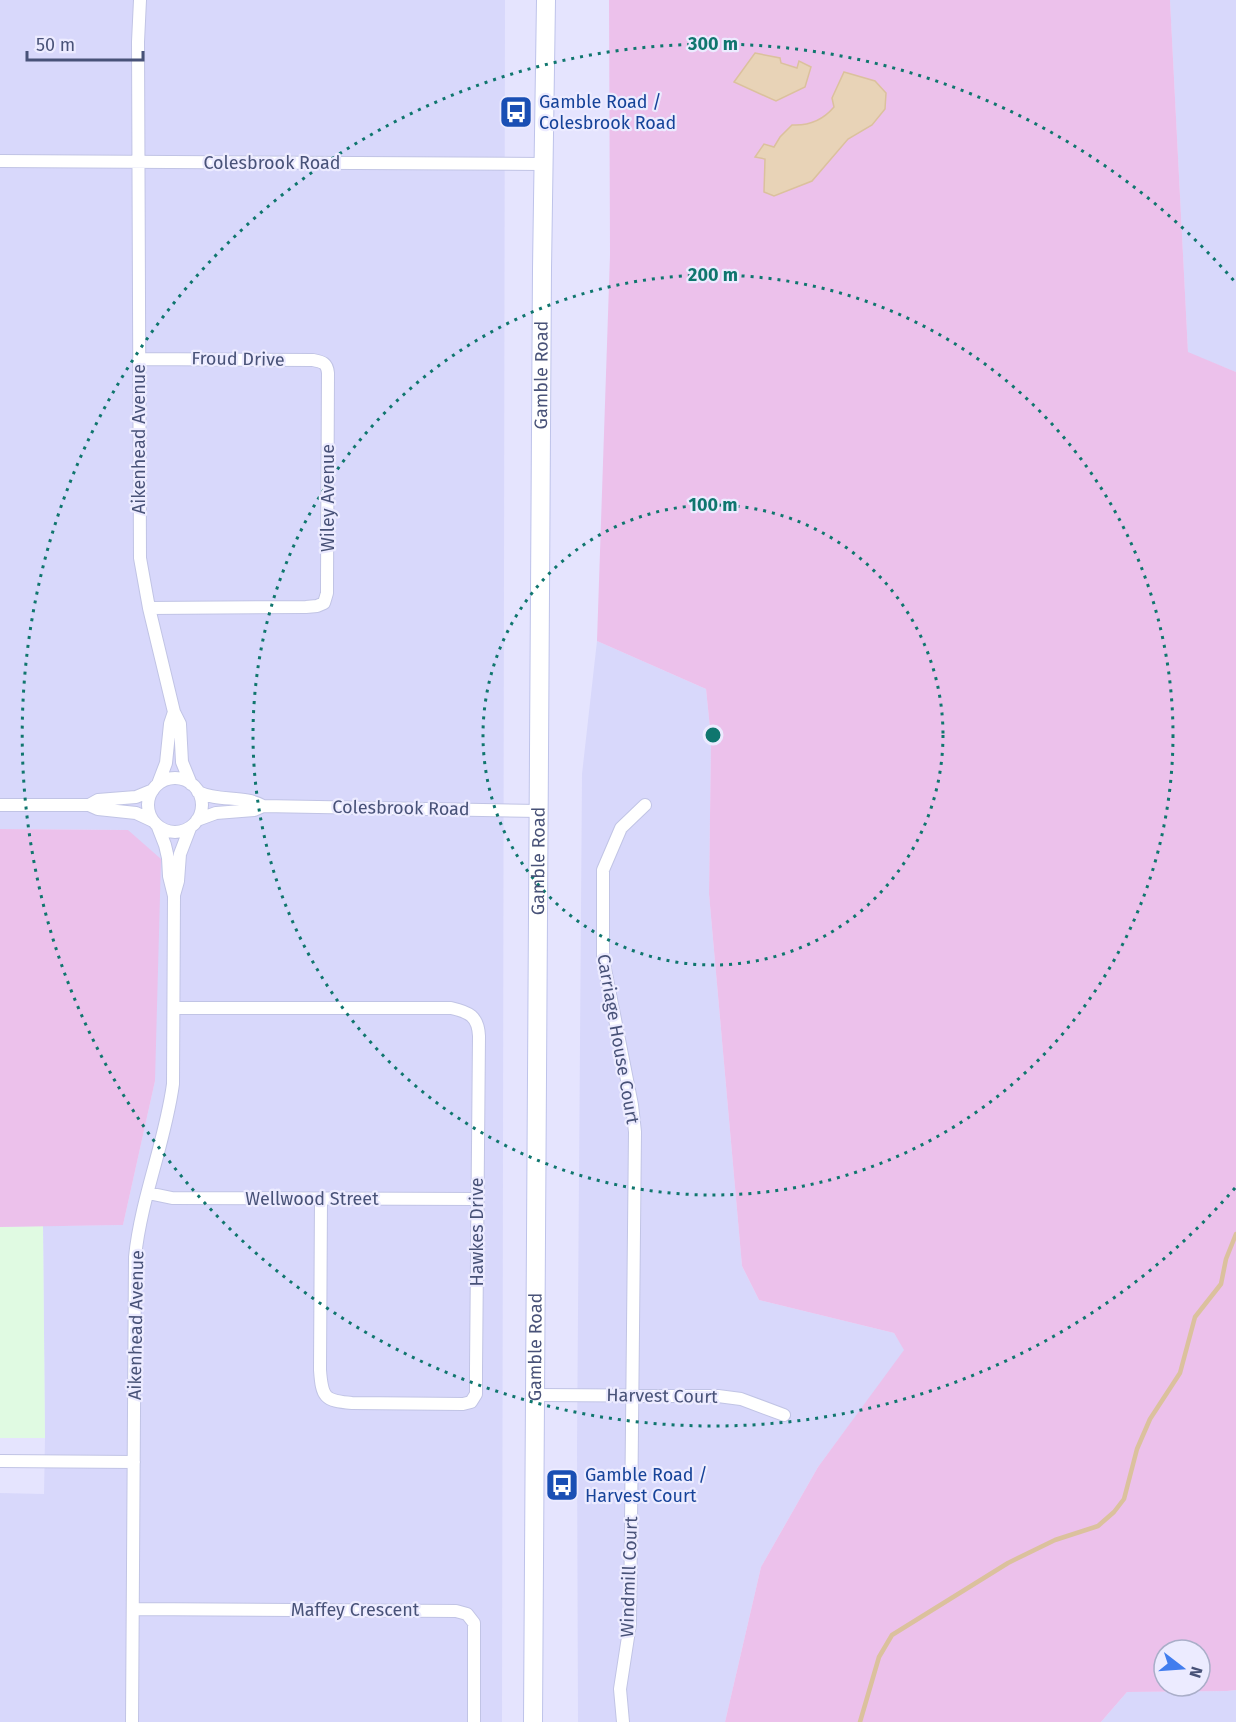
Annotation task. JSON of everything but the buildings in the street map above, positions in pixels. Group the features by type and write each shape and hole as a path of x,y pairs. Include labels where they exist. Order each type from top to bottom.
{"main road":[{"name":"Gamble Road","path":"533,1722 546,0"}],"street":[{"name":"Aikenhead Avenue","path":"140,0 138,42 139,543 142,575 149,608 174,712 180,724 182,762 194,788"},
{"name":"Colesbrook Road","path":"0,161 543,164"},
{"name":"Froud Drive","path":"138,359 313,360 323,362 328,367 328,373"},
{"name":"Wiley Avenue","path":"149,608 306,607 324,603 327,593 328,373"},
{"name":"Aikenhead Avenue","path":"155,787 166,763 170,724 174,712"},
{"path":"0,805 89,805 98,809 136,813 173,832 182,831 194,824 202,805 194,788 183,780 175,778 166,780 140,796 98,800 89,805"},
{"path":"155,787 149,798 148,807 156,824"},
{"name":"Colesbrook Road","path":"194,788 207,797 254,801 263,806"},
{"name":"Carriage House Court","path":"632,1395 635,1132 603,959 602,909 603,870 621,828 645,805"},
{"name":"Colesbrook Road","path":"194,824 216,813 254,810 263,806 539,811"},
{"name":"Aikenhead Avenue","path":"132,1722 135,1257 173,1084 174,896 165,845 156,824"},
{"name":"Aikenhead Avenue","path":"174,896 178,881 180,854 194,824"},
{"name":"Hawkes Drive","path":"174,1008 451,1008 464,1011 475,1018 478,1027 476,1394 471,1402 463,1404 352,1403 334,1402 323,1394 320,1370 321,1199"},
{"name":"Wellwood Street","path":"148,1193 172,1198 477,1199"},
{"name":"Harvest Court","path":"536,1395 718,1396 741,1399 784,1415"},
{"name":"Windmill Court","path":"623,1722 620,1689 630,1624 632,1395"},
{"path":"0,1461 134,1462"},
{"name":"Maffey Crescent","path":"133,1610 456,1611 467,1614 474,1623 474,1722"}],"shaded area":[{"path":"0,0 505,0 502,1722 0,1722 0,1493 44,1494 43,1226 123,1225 155,1081 128,830 0,829"},
{"path":"609,0 1170,0 1188,352 1236,372 1236,1690 1212,1691 1212,1638 1152,1638 1152,1692 1127,1692 1101,1722 725,1722 761,1567 818,1467 904,1350 894,1333 759,1300 742,1266 709,894 711,738 706,689 597,641 610,255"},
{"path":"1170,0 1236,0 1236,372 1188,353"},
{"path":"755,53 780,58 781,63 797,68 799,61 811,67 805,87 776,101 734,82"},
{"path":"844,72 875,81 886,93 885,109 872,125 848,139 812,181 774,196 764,192 765,159 755,157 764,144 774,147 792,125 810,123 830,112 834,107 832,98"},
{"path":"597,641 706,689 711,738 709,894 742,1266 759,1300 894,1333 905,1350 818,1467 761,1567 725,1722 578,1722 577,1448 582,774"},
{"path":"0,829 128,830 161,859 155,1081 123,1225 0,1227"},
{"path":"43,1226 45,1438 0,1438 0,1227"},
{"path":"1236,1690 1236,1722 1101,1722 1127,1692 1152,1692 1152,1698 1212,1698 1212,1691"}],"waterway":[{"path":"860,1722 879,1657 892,1635 1008,1563 1055,1540 1098,1526 1114,1512 1124,1499 1137,1449 1150,1419 1180,1373 1195,1317 1221,1284 1226,1259 1236,1234"}],"place":[{"name":"Gamble Road / Colesbrook Road","path":"516,112"},
{"name":"Gamble Road / Harvest Court","path":"562,1485"}]}
